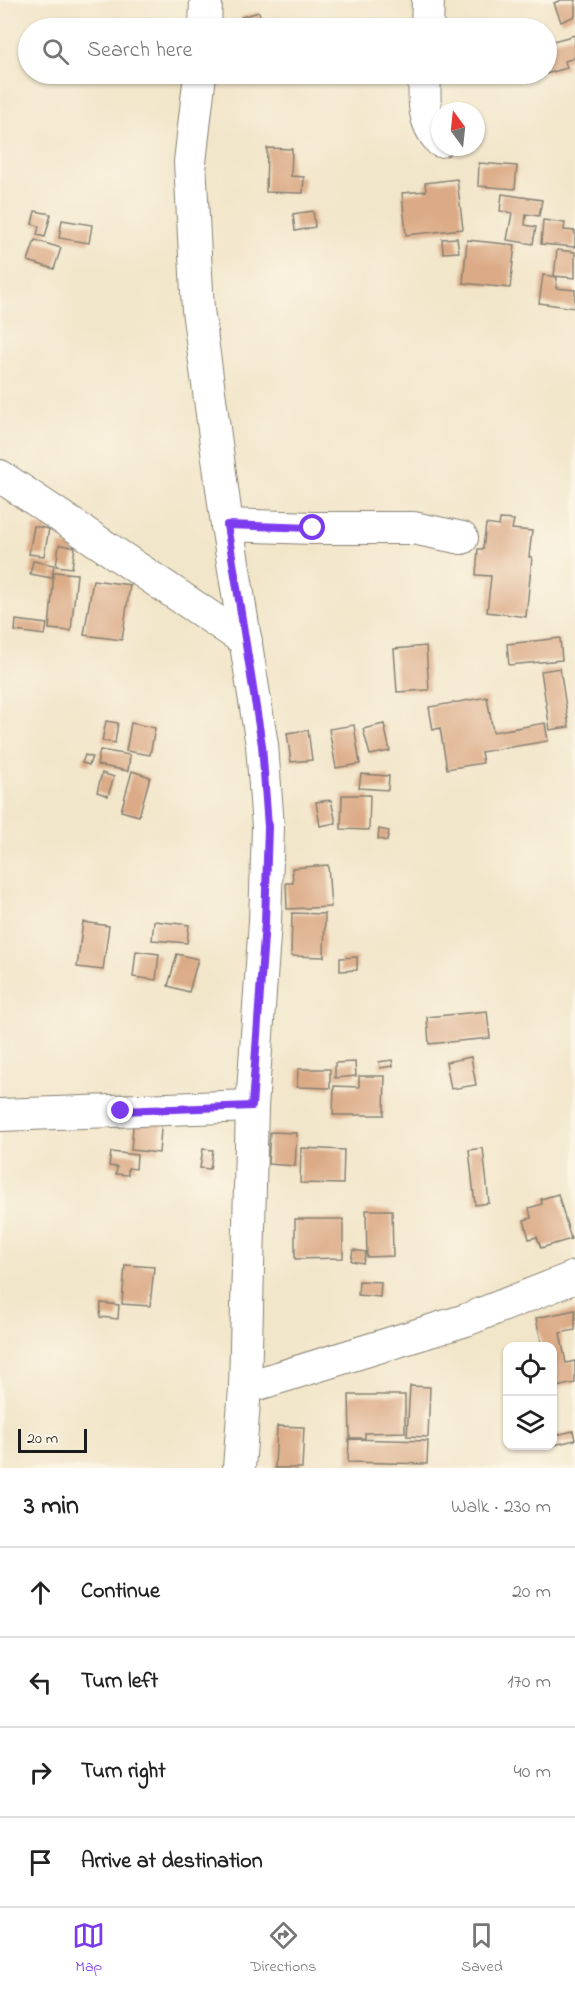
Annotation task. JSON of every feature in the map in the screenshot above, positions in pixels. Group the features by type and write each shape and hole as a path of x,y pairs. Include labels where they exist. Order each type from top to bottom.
{"street":[{"path":"205,18 206,0"},
{"path":"427,18 428,0"},
{"path":"199,84 190,162 198,310 227,525 262,745 268,827 265,922 252,1106 245,1388 239,1468"},
{"path":"424,84 423,107 431,130"},
{"path":"0,476 246,640"},
{"path":"227,525 413,528 462,538"},
{"path":"0,1115 252,1106"},
{"path":"245,1388 466,1320 575,1276"}],"building":[{"path":"561,0 575,0 575,16 561,22 554,3"},
{"path":"259,12 261,18 241,18"},
{"path":"575,35 575,58 565,61 567,68 557,71 557,40"},
{"path":"267,148 292,149 291,176 304,177 303,193 266,192"},
{"path":"479,163 517,166 515,189 478,186"},
{"path":"457,179 463,229 406,235 402,193 426,191 425,183"},
{"path":"502,194 542,200 539,216 526,214 525,225 536,227 533,244 507,240 512,213 500,211"},
{"path":"35,211 51,214 45,237 37,235 39,226 32,224"},
{"path":"313,211 315,227 295,231 293,214"},
{"path":"62,220 92,225 89,243 59,238"},
{"path":"543,220 565,223 564,230 575,231 575,247 541,244"},
{"path":"457,238 459,252 443,253 442,239"},
{"path":"35,240 61,248 54,269 28,261"},
{"path":"467,240 515,245 510,288 463,283"},
{"path":"557,250 575,252 575,278 554,276"},
{"path":"543,275 557,277 556,288 575,290 575,308 539,303"},
{"path":"500,519 514,520 512,529 532,531 529,557 532,557 526,617 487,612 491,576 476,575 478,549 483,549 486,524 499,526"},
{"path":"34,526 49,529 44,556 29,554"},
{"path":"59,545 75,547 72,568 56,566"},
{"path":"33,561 54,565 52,578 30,574"},
{"path":"54,572 77,574 71,631 49,629"},
{"path":"93,580 130,585 122,640 84,635"},
{"path":"16,620 47,624 45,635 15,631"},
{"path":"560,638 562,660 509,665 507,644"},
{"path":"426,646 429,690 397,692 394,649"},
{"path":"560,668 569,727 550,730 541,671"},
{"path":"487,697 493,732 545,723 548,741 481,752 483,763 447,769 440,728 433,730 429,707"},
{"path":"106,721 118,723 115,743 102,741"},
{"path":"131,723 155,728 150,755 126,751"},
{"path":"384,724 390,751 370,755 363,729"},
{"path":"354,725 360,764 336,768 329,729"},
{"path":"308,730 312,760 291,762 287,733"},
{"path":"100,750 130,755 128,771 97,765"},
{"path":"85,755 92,757 89,765 82,763"},
{"path":"132,771 150,777 139,816 121,811"},
{"path":"102,773 114,777 108,796 97,792"},
{"path":"361,774 389,776 388,790 359,788"},
{"path":"342,795 370,795 369,830 341,829"},
{"path":"331,800 336,823 320,826 316,802"},
{"path":"379,829 389,831 387,841 378,839"},
{"path":"328,865 331,907 287,909 286,883 293,883 292,868"},
{"path":"292,913 325,914 324,957 291,956"},
{"path":"154,921 189,925 187,943 152,940"},
{"path":"83,922 109,926 103,970 77,967"},
{"path":"136,951 159,954 156,980 133,977"},
{"path":"177,954 198,959 189,992 168,986"},
{"path":"357,957 357,970 340,971 340,958"},
{"path":"487,1011 490,1038 429,1044 427,1017"},
{"path":"471,1057 476,1085 451,1089 446,1062"},
{"path":"392,1060 393,1066 380,1068 379,1062"},
{"path":"355,1062 356,1076 335,1078 335,1063"},
{"path":"298,1069 330,1069 330,1088 297,1087"},
{"path":"359,1076 385,1076 384,1115 333,1115 334,1086 359,1087"},
{"path":"134,1116 162,1118 159,1153 131,1150"},
{"path":"270,1132 297,1133 295,1166 268,1164"},
{"path":"301,1148 344,1150 343,1184 300,1183"},
{"path":"483,1148 489,1203 475,1205 469,1150"},
{"path":"203,1149 213,1150 210,1169 200,1168"},
{"path":"111,1152 137,1155 136,1169 128,1168 128,1175 116,1174 117,1167 109,1166"},
{"path":"558,1194 571,1239 541,1248 537,1237 529,1239 524,1220 531,1218 529,1208 542,1204 541,1199"},
{"path":"366,1210 392,1210 393,1256 367,1257"},
{"path":"295,1219 343,1219 343,1258 295,1259"},
{"path":"353,1250 366,1252 363,1263 351,1261"},
{"path":"125,1265 154,1267 150,1306 122,1304"},
{"path":"359,1281 381,1282 380,1297 358,1295"},
{"path":"101,1303 119,1305 118,1319 100,1317"},
{"path":"575,1310 575,1330 560,1333 566,1363 575,1361 575,1383 557,1387 557,1342 541,1342 536,1318"},
{"path":"410,1386 430,1387 428,1437 407,1436"},
{"path":"349,1395 405,1395 405,1432 365,1433 365,1438 350,1438"},
{"path":"277,1426 304,1427 302,1468 275,1468"},
{"path":"573,1431 575,1440 557,1444 557,1435"},
{"path":"349,1439 428,1441 427,1464 348,1462"}],"route":[{"path":"121,1111 252,1106 265,922 268,827 262,745 227,525 313,528"}]}
